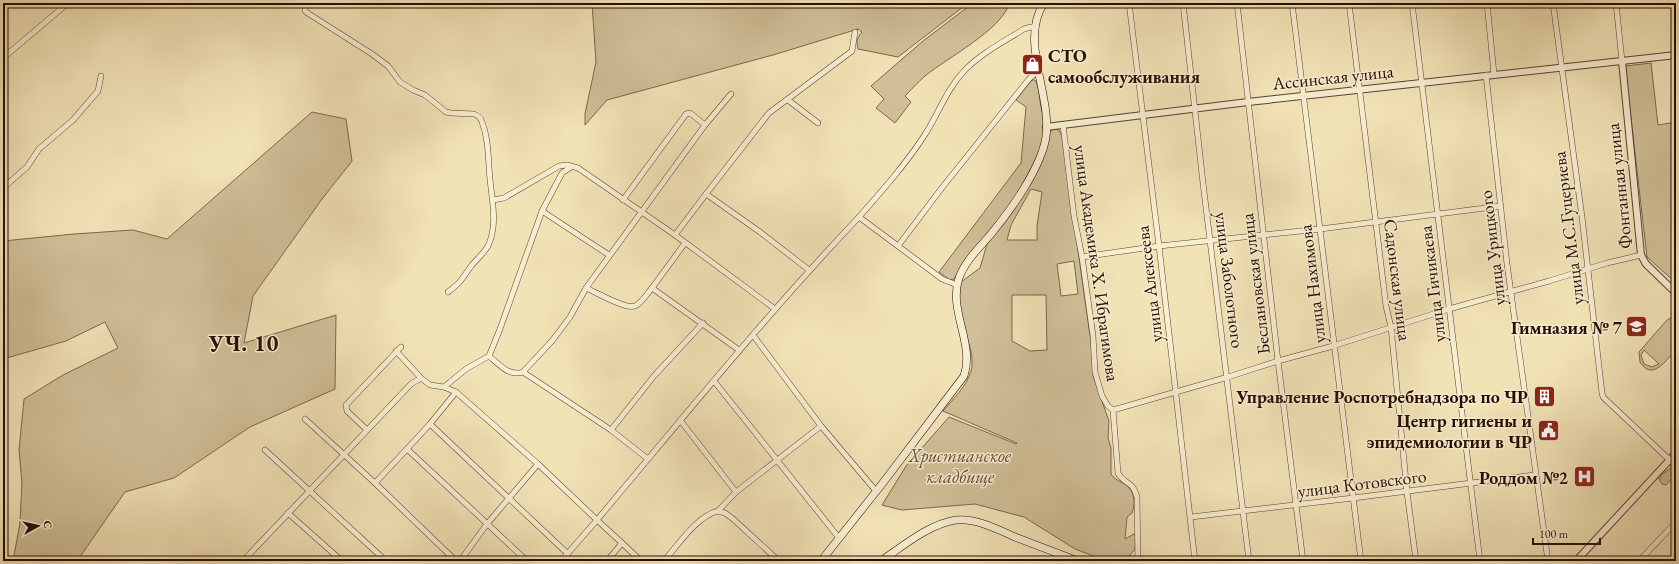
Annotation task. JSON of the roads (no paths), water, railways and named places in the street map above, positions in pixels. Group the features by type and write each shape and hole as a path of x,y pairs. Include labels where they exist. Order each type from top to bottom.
{"main road":[{"path":"821,561 964,376 967,360 958,313 956,297 957,285 968,261 1014,204 1029,179 1046,138 1046,127 1036,53 1036,27 1044,4"},
{"path":"881,561 929,530 948,522 965,520 982,524 1077,561"}],"street":[{"path":"3,58 68,3"},
{"path":"305,3 305,11 372,54 388,66 400,82 425,95 446,112 474,114 482,121 487,140 493,200 492,231 487,246 464,278 448,292"},
{"path":"1022,3 1044,4"},
{"name":"улица Алексеева","path":"1129,3 1159,246 1195,561"},
{"name":"улица Заболотного","path":"1183,3 1249,561"},
{"name":"Беслановская улица","path":"1237,3 1278,361 1304,561"},
{"name":"улица Нахимова","path":"1292,3 1333,346 1361,561"},
{"name":"Садонская улица","path":"1349,3 1386,306 1390,327 1407,492 1416,561"},
{"name":"улица Гичикаева","path":"1412,3 1480,561"},
{"path":"1487,3 1494,74"},
{"name":"улица М.С.Гуцериева","path":"1554,3 1603,397 1676,466"},
{"path":"1616,3 1622,61"},
{"path":"561,561 739,350 898,172 931,126 940,107 964,71 982,56 1024,29 1036,27"},
{"path":"675,235 769,113 852,50 855,32"},
{"name":"Ассинская улица","path":"1046,127 1143,114 1360,89 1676,55"},
{"name":"Фонтанная улица","path":"1622,61 1641,255 1646,264 1676,293"},
{"path":"898,246 941,189 1030,79 1039,70"},
{"name":"улица Урицкого","path":"1486,75 1510,292 1548,561"},
{"path":"3,188 27,167 39,149 73,120 98,91 101,76"},
{"path":"489,356 510,373 516,374 523,372 552,341 609,255 705,125 731,94"},
{"path":"788,100 818,124"},
{"path":"623,200 686,114 690,113 705,125"},
{"name":"улица Академика Х. Ибрагимова","path":"1063,125 1074,216 1082,257 1093,336 1095,372 1102,396 1108,406 1113,410"},
{"path":"493,200 504,198 559,166 567,165 578,168 675,235 775,309"},
{"path":"444,386 466,369 489,356 542,211 562,173 571,167"},
{"path":"706,194 760,232 809,270"},
{"path":"1082,257 1159,246 1320,229 1501,206"},
{"path":"542,211 609,255"},
{"path":"859,217 942,279 957,285"},
{"path":"586,288 626,306 634,307 640,303 652,288 685,243"},
{"path":"1138,561 1137,497 1134,488 1120,478 1118,473 1113,410 1333,346 1449,309 1641,255"},
{"path":"652,288 739,350"},
{"path":"611,430 654,376 703,323"},
{"path":"753,335 821,426 876,491"},
{"path":"367,430 347,411 346,405 401,347"},
{"path":"396,352 421,378 430,385 444,386 456,392 538,464 641,561"},
{"path":"523,372 611,430 648,459"},
{"path":"243,561 411,384 421,378"},
{"path":"714,381 839,538"},
{"path":"375,483 430,424 456,392"},
{"path":"305,419 343,456 375,483 456,561"},
{"path":"680,420 736,492"},
{"path":"430,424 568,554"},
{"path":"664,561 698,523 705,517 718,511 736,492 821,426"},
{"path":"407,449 527,561"},
{"path":"265,450 386,561"},
{"path":"1576,561 1676,453"},
{"path":"460,561 487,524 538,464"},
{"name":"улица Котовского","path":"1191,517 1407,492 1535,475"},
{"path":"718,511 732,518 779,561"},
{"path":"288,513 342,561"},
{"path":"1639,561 1676,522"},
{"path":"606,561 622,543"}],"place":[{"name":"СТО самообслуживания","path":"1033,65"},
{"name":"Гимназия № 7","path":"1637,327"},
{"name":"Управление Роспотребнадзора по ЧР","path":"1544,396"},
{"name":"Центр гигиены и эпидемиологии в ЧР","path":"1548,430"},
{"name":"Роддом №2","path":"1584,477"}],"district":[{"name":"УЧ. 10","path":"244,343"}],"park label":[{"name":"Христианское кладбище","path":"960,465"}]}
